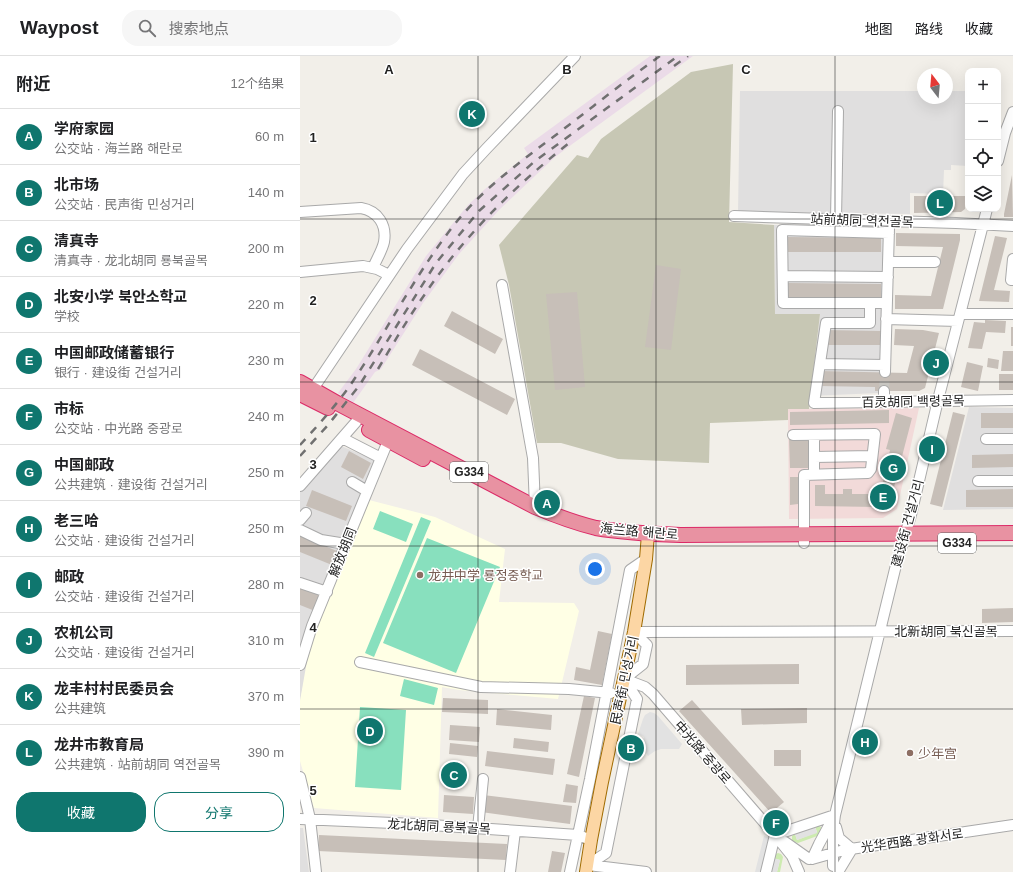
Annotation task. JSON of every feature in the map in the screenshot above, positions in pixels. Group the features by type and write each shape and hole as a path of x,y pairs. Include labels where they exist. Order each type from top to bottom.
{"highway":[{"name":"海兰路 해란로","path":"300,382 306,391 388,441 512,505 555,525 594,535 623,541 681,535 804,539 903,538 1013,533"},
{"name":"海兰路 해란로","path":"306,391 343,406 535,507 596,528 648,538"},
{"name":"海兰路 해란로","path":"903,538 1013,542"}],"main road":[{"name":"民声街 민성거리","path":"589,870 596,781 624,679 634,632 648,538"}],"street":[{"path":"306,391 406,249 464,174 487,148 576,56"},
{"path":"836,219 838,111"},
{"path":"1001,149 1005,132 1013,112"},
{"path":"300,212 361,208 368,209 376,214 382,222 384,243 373,268"},
{"name":"建设街 건설거리","path":"835,815 903,538 911,515 938,400 986,212"},
{"name":"站前胡同 역전골목","path":"734,216 1013,226"},
{"path":"870,303 870,323 826,323 820,364 885,368 890,221"},
{"path":"887,303 783,303 782,230 889,233"},
{"path":"1013,259 1011,280 1013,280"},
{"path":"888,262 935,262"},
{"path":"300,272 354,266 373,268 389,275"},
{"path":"782,276 888,277"},
{"path":"502,285 533,458 535,507"},
{"path":"886,320 959,318 1013,314"},
{"name":"百灵胡同 백령골목","path":"820,364 814,403 1013,400"},
{"path":"884,391 884,402"},
{"path":"300,486 356,422"},
{"path":"793,435 875,434 871,469 868,473 804,475 804,539"},
{"path":"814,435 814,474"},
{"path":"342,438 381,458"},
{"path":"986,439 1013,439"},
{"name":"解放胡同","path":"300,665 304,635 327,592 388,441"},
{"path":"814,457 872,456"},
{"path":"978,481 1013,481"},
{"path":"352,482 367,491"},
{"path":"300,530 321,540 346,544"},
{"path":"570,872 578,835 596,781 606,693 630,570 646,559"},
{"path":"300,583 327,592"},
{"name":"北新胡同 북신골목","path":"634,632 1013,631"},
{"path":"360,662 481,687 569,689 621,693"},
{"path":"589,870 606,852 636,699 624,679"},
{"name":"中光路 중광로","path":"624,679 646,687 653,694 775,835 792,856 800,872"},
{"path":"300,777 305,819 316,872"},
{"path":"478,828 482,779"},
{"path":"766,872 775,835 835,815"},
{"path":"835,815 837,834 839,838 852,849 836,870"},
{"path":"835,815 833,853 836,870"},
{"path":"800,872 802,866 811,859 835,815"},
{"name":"龙北胡同 룡북골목","path":"305,819 578,835 591,840"},
{"name":"光华西路 광화서로","path":"811,859 852,849 1013,825"},
{"path":"510,872 515,831"},
{"name":"中光路 중광로","path":"775,835 811,859"},
{"path":"811,859 824,859 836,870"},
{"path":"589,870 646,872"}],"shaded area":[{"path":"650,56 693,56 555,157 499,210 459,254 423,303 381,369 375,372 353,403 338,393 356,369 426,256 468,205 528,154 524,148"},
{"path":"733,64 729,222 774,225 775,314 820,314 809,409 788,409 788,420 710,423 709,463 618,459 561,443 537,443 509,285 499,245 577,155 588,158 601,139 691,72"},
{"path":"740,91 917,91 917,104 953,104 953,91 965,91 965,166 951,165 951,170 944,170 943,194 910,193 910,214 738,212"},
{"path":"774,225 885,226 879,393 810,396 820,315 775,314"},
{"path":"969,407 1013,408 1013,509 943,510"},
{"path":"919,408 897,509 883,518 789,519 788,409"},
{"path":"341,446 384,464 313,638 300,701 300,492"},
{"name":"龙井中学 룡정중학교","path":"369,500 435,517 505,549 499,602 574,603 579,611 558,699 459,690 442,687 438,818 314,808 300,761 300,701 308,655 313,638"},
{"path":"650,712 658,716 682,744 679,749 661,749 648,756 642,746 644,737 638,734 645,715"},
{"path":"815,826 817,833 797,840 795,834"},
{"path":"300,828 303,828 309,872 300,872"},
{"path":"764,836 770,838 762,872 755,872"},
{"path":"773,858 780,860 777,872 770,872"}],"green space":[{"path":"380,511 413,524 406,542 373,529"},
{"path":"421,517 431,521 374,657 365,653"},
{"path":"427,538 500,567 456,673 383,643"},
{"path":"404,679 438,688 434,705 400,696"},
{"path":"360,707 406,710 401,790 355,787"},
{"path":"815,826 821,827 820,835 798,843 792,841 792,836 795,834 797,840 817,832"},
{"path":"778,853 783,857 780,872 777,872 780,860 773,858 774,855"}],"building":[{"path":"1012,175 1013,217 1004,217 1004,214"},
{"path":"914,196 965,196 965,209 961,212 914,213"},
{"path":"896,233 960,234 960,240 943,309 895,309 895,295 931,296 943,247 896,246"},
{"path":"995,236 1007,238 994,290 1010,291 1009,302 979,301"},
{"path":"788,237 881,238 881,252 788,252"},
{"path":"656,265 681,269 671,350 645,347"},
{"path":"788,283 881,284 881,298 788,298"},
{"path":"577,292 585,387 555,390 546,294"},
{"path":"452,311 503,339 495,354 444,326"},
{"path":"985,320 1006,321 1005,333 986,332 982,349 968,348 974,322 985,323"},
{"path":"1011,327 1013,327 1013,346 1011,346"},
{"path":"895,329 923,330 939,333 925,388 919,391 875,391 875,387 819,386 820,371 907,373 914,346 894,345"},
{"path":"826,330 881,331 880,345 826,345"},
{"path":"420,349 515,399 507,415 412,365"},
{"path":"1003,351 1013,351 1013,371 1001,371"},
{"path":"988,358 999,360 998,369 987,367"},
{"path":"967,362 983,366 978,391 961,387"},
{"path":"999,374 1013,374 1013,390 999,390"},
{"path":"889,410 889,423 790,425 790,412"},
{"path":"953,412 965,415 942,507 930,504"},
{"path":"896,413 912,418 889,505 886,507 881,505 876,507 815,506 815,485 825,485 825,494 843,494 843,489 852,489 852,494 874,494 882,487 890,450 886,449"},
{"path":"981,413 1013,413 1013,428 981,428"},
{"path":"789,438 809,438 809,468 790,468"},
{"path":"349,451 371,463 363,479 341,467"},
{"path":"1013,454 1013,467 972,468 972,455"},
{"path":"790,477 798,477 798,504 790,505"},
{"path":"1013,489 1013,507 966,507 966,490"},
{"path":"312,490 352,506 346,521 306,506"},
{"path":"300,536 337,551 332,565 300,552"},
{"path":"300,588 321,596 315,611 300,605"},
{"path":"1013,608 1013,622 982,623 982,609"},
{"path":"598,631 612,634 602,685 574,680 576,667 590,670"},
{"path":"799,664 799,684 686,685 686,665"},
{"path":"584,696 595,698 579,777 567,774"},
{"path":"443,698 488,700 488,714 442,712"},
{"path":"692,700 784,802 771,813 679,711"},
{"path":"807,708 807,723 742,725 741,709"},
{"path":"497,709 552,715 551,730 496,725"},
{"path":"450,725 480,727 479,742 449,740"},
{"path":"514,738 549,742 548,752 513,748"},
{"path":"450,743 478,746 477,757 449,754"},
{"path":"774,750 801,750 801,766 774,766"},
{"path":"487,751 555,759 553,775 485,766"},
{"path":"459,767 464,767 462,784 458,784 458,782 445,781 446,768 459,769"},
{"path":"566,784 578,786 576,803 563,802"},
{"path":"444,795 474,797 473,814 443,812"},
{"path":"483,795 572,806 570,824 481,812"},
{"path":"319,835 507,844 506,860 318,851"},
{"path":"552,851 565,853 561,872 548,872"}],"tunnel":[{"path":"884,391 885,372"}],"railway":[{"path":"300,445 346,392 428,260 454,225 478,198 518,163 660,56"},
{"path":"300,456 328,425 359,386 436,263 479,211 535,161 678,56"},
{"path":"674,66 688,56"},
{"path":"378,369 419,303 456,252 491,213 549,159 569,143"}],"place":[{"name":"龙丰村村民委员会","path":"472,114"},
{"name":"龙井市教育局","path":"940,203"},
{"name":"农机公司","path":"936,363"},
{"name":"邮政","path":"932,449"},
{"name":"中国邮政","path":"893,468"},
{"name":"中国邮政储蓄银行","path":"883,497"},
{"name":"学府家园","path":"547,503"},
{"name":"龙井中学 룡정중학교","path":"420,575"},
{"name":"北安小学 북안소학교","path":"370,731"},
{"name":"老三哈","path":"865,742"},
{"name":"北市场","path":"631,748"},
{"name":"少年宫","path":"910,753"},
{"name":"清真寺","path":"454,775"},
{"name":"市标","path":"776,823"}]}
